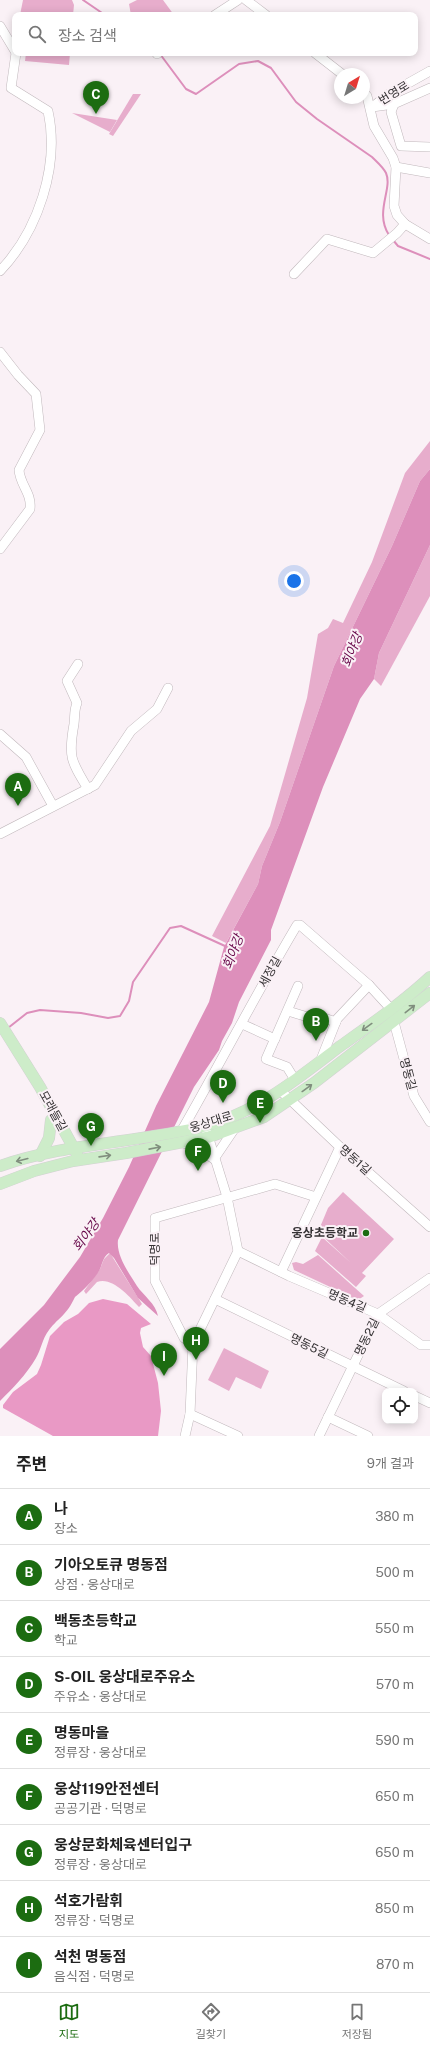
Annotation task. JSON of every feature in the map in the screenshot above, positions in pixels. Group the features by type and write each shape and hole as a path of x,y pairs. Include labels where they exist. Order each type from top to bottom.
{"main road":[{"name":"웅상대로","path":"0,1166 71,1149 205,1126 248,1110 281,1091 391,1009 430,977"},
{"name":"웅상대로","path":"0,1184 34,1171 77,1160 183,1143 208,1137 264,1117 290,1100 430,993"},
{"name":"모래들길","path":"1,1024 36,1083 34,1087 77,1160"},
{"path":"40,1156 49,1138 54,1119 77,1139 87,1144 96,1145"}],"street":[{"path":"220,12 238,0"},
{"path":"246,0 262,12"},
{"path":"0,26 12,46"},
{"path":"0,271 13,257 25,240 48,180 51,125 48,111 11,88 15,56"},
{"path":"319,56 334,68"},
{"name":"번영로","path":"371,108 389,94 430,71"},
{"path":"420,76 420,86 428,89"},
{"name":"번영로","path":"371,108 394,104 428,89"},
{"path":"370,104 374,126 393,158 396,167 394,209 400,220 430,239"},
{"path":"394,104 391,112 401,146 430,147"},
{"path":"396,167 430,173"},
{"path":"294,274 327,239 372,253 397,233 405,224"},
{"path":"0,352 18,375 36,394 40,430 19,470 20,478 29,493 31,501 30,508 25,517 10,533 0,549"},
{"path":"78,664 67,681 77,703 74,710 75,719 70,748 73,764 88,789"},
{"path":"0,834 95,785 131,731 157,709 168,688"},
{"path":"0,734 26,757 53,806"},
{"name":"세정길","path":"182,1130 242,1024 267,976 297,925 300,925 369,986 391,1009"},
{"path":"295,1080 286,1067 266,1059 298,986"},
{"path":"320,1062 336,1022 343,1011 369,986"},
{"path":"288,1011 314,1019 318,1016 336,1022"},
{"name":"명동길","path":"394,1022 414,1096 430,1122"},
{"path":"242,1024 275,1039"},
{"name":"명동1길","path":"281,1091 340,1147 430,1227"},
{"path":"185,1436 190,1414 193,1344 238,1251 227,1197 205,1126"},
{"path":"214,1159 235,1128"},
{"path":"183,1143 196,1148 214,1159"},
{"path":"281,1272 340,1147"},
{"name":"덕명로","path":"193,1344 184,1338 155,1281 155,1218 275,1184 316,1197"},
{"name":"명동4길","path":"238,1251 281,1272 378,1314 421,1345 430,1345"},
{"name":"명동2길","path":"318,1436 378,1314 430,1278"},
{"name":"명동5길","path":"215,1300 398,1388"},
{"path":"418,1397 430,1403"},
{"path":"190,1414 238,1436"},
{"path":"328,1417 368,1436"}],"shaded area":[{"path":"23,0 72,0 74,5 73,12 21,12"},
{"path":"137,0 163,0 172,12 130,12 129,4"},
{"path":"26,56 70,56 69,65 25,61"},
{"path":"133,94 141,94 113,136 109,134"},
{"path":"72,113 117,120 110,132"},
{"path":"430,441 430,469 420,481 392,546 334,666 280,822 262,866 258,884 226,943 212,936 270,826 307,698 318,634 328,628 333,619 343,623 372,562 405,473"},
{"path":"430,545 430,596 381,686 374,679 379,653"},
{"path":"343,1192 394,1239 362,1273 366,1276 356,1287 315,1251 322,1237 351,1263 318,1232 328,1208"},
{"path":"110,1253 142,1304 139,1307 120,1288 109,1282 97,1282 86,1294 84,1291 100,1269 104,1259"},
{"path":"318,1255 364,1296 358,1300 294,1270 292,1263 296,1262 303,1264"},
{"path":"103,1299 127,1304 151,1324 141,1328 140,1333 143,1347 151,1356 158,1383 161,1411 158,1436 53,1436 3,1408 3,1405 13,1392 37,1374 50,1336 64,1322 78,1314 89,1303"},
{"path":"224,1348 269,1371 261,1389 236,1377 229,1391 208,1380"}],"water":[{"name":"회야강","path":"430,469 430,545 379,653 374,679 360,699 323,787 271,930 271,940 239,1002 232,1023 222,1041 219,1050 194,1087 118,1240 119,1252 124,1264 137,1286 155,1308 158,1316 138,1298 114,1258 109,1253 104,1258 95,1277 86,1288 75,1297 66,1312 49,1330 38,1355 28,1370 0,1401 0,1349 44,1305 80,1257 103,1218 129,1167 156,1106 209,1002 224,947 258,884 262,866 280,822 334,666 392,546 420,481"}],"waterway":[{"path":"83,0 101,12"},
{"path":"161,56 186,89 196,94 239,64 258,61 271,68 296,102 317,119 372,157 386,173 388,179 383,218 389,235"},
{"path":"393,240 398,246 430,259"},
{"name":"회야강","path":"8,1028 27,1013 40,1010 81,1013 108,1018 120,1016 129,1001 133,982 170,928 181,926 225,946"}],"place":[{"name":"백동초등학교","path":"96,114"},
{"name":"나","path":"18,806"},
{"name":"기아오토큐 명동점","path":"316,1041"},
{"name":"S-OIL 웅상대로주유소","path":"223,1103"},
{"name":"명동마을","path":"260,1123"},
{"name":"웅상문화체육센터입구","path":"91,1146"},
{"name":"웅상119안전센터","path":"198,1171"},
{"name":"웅상초등학교","path":"366,1233"},
{"name":"석호가람휘","path":"196,1360"},
{"name":"석천 명동점","path":"164,1376"}]}
